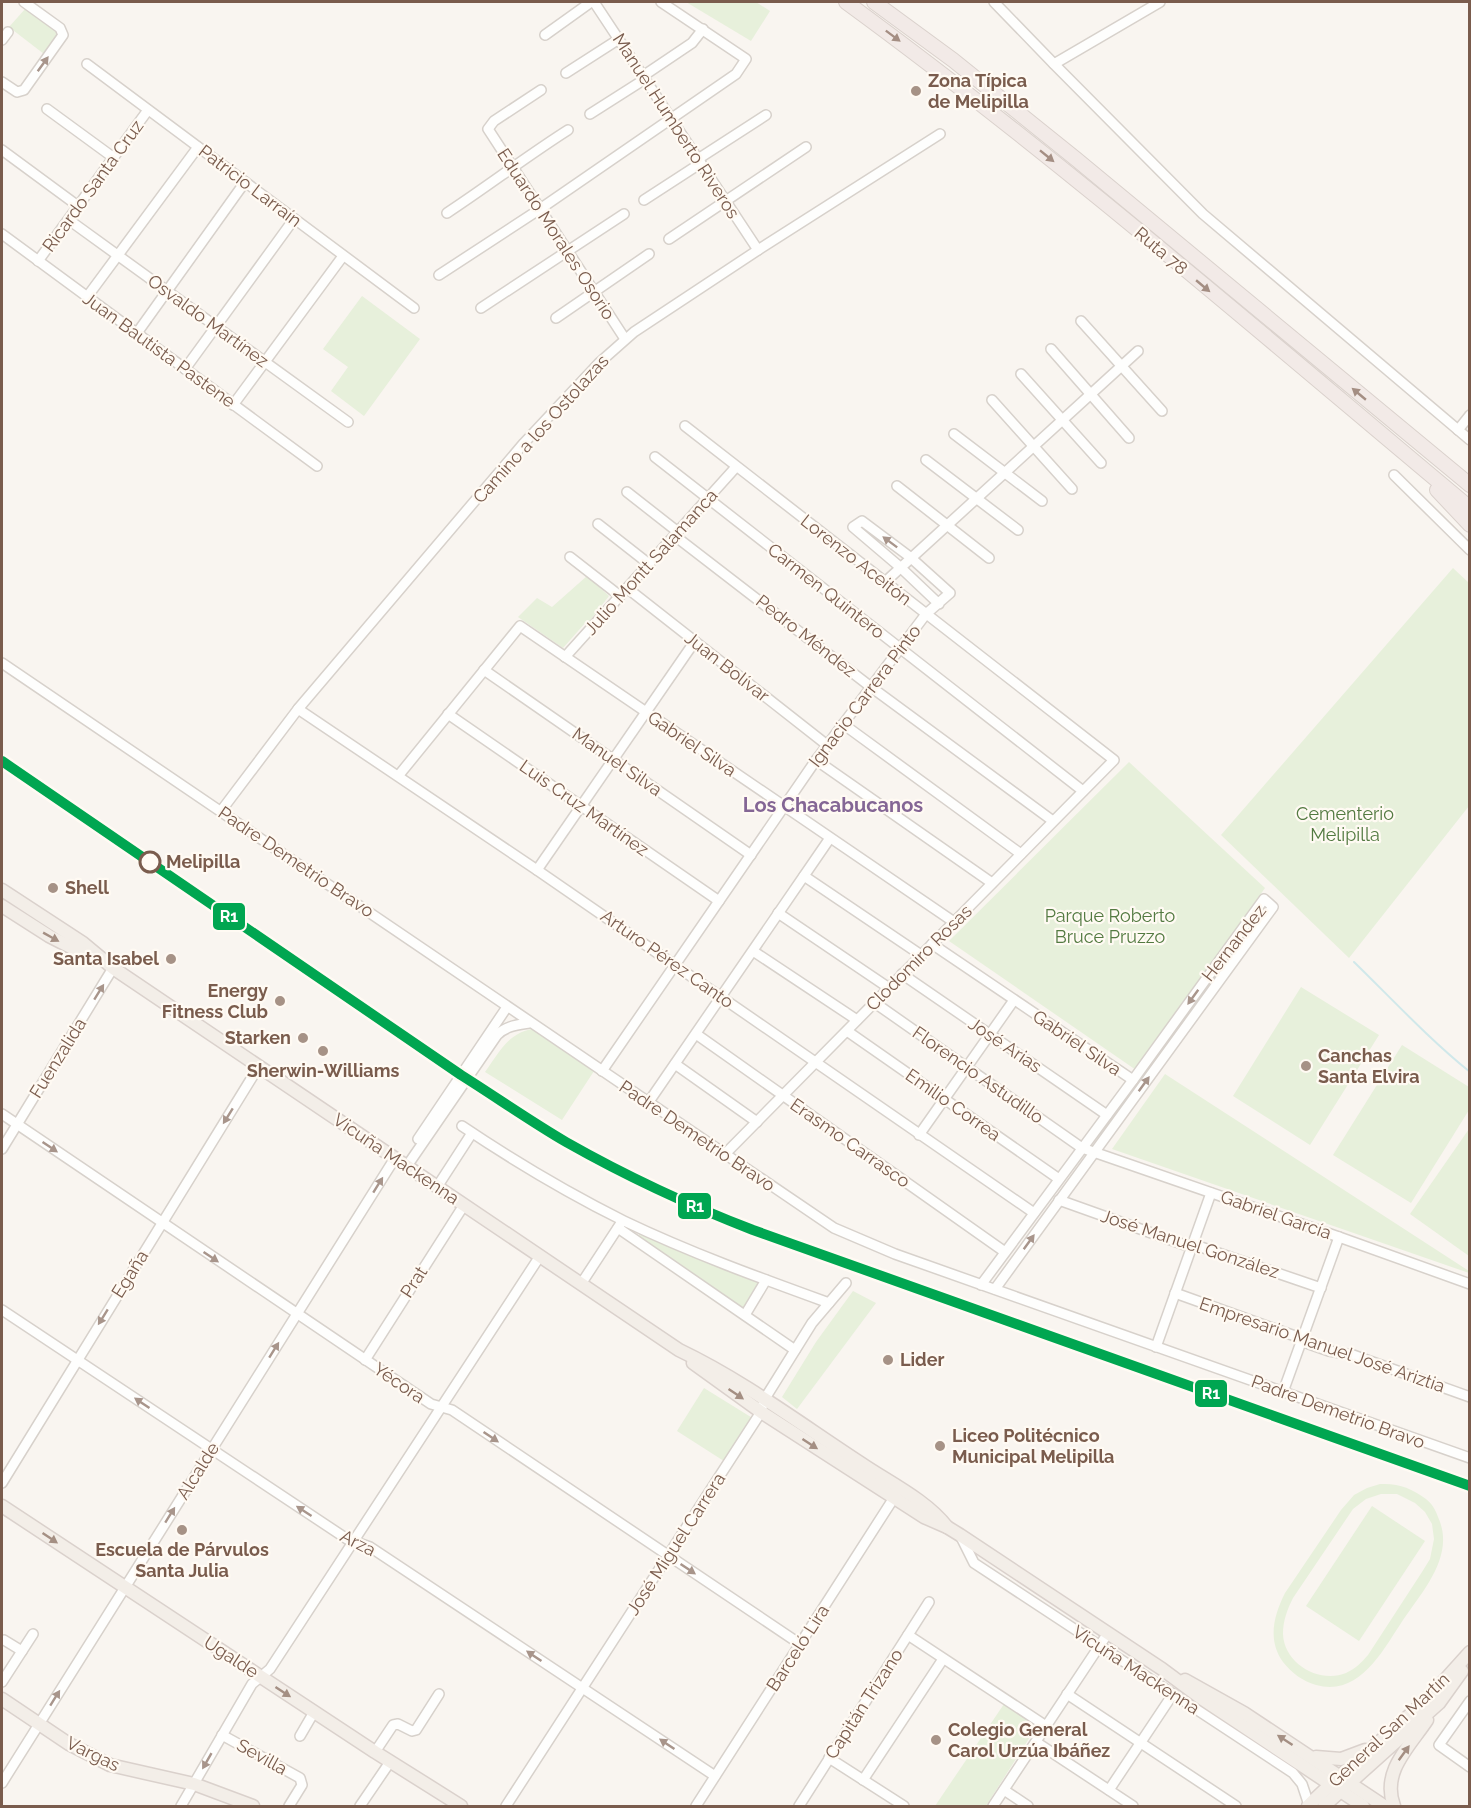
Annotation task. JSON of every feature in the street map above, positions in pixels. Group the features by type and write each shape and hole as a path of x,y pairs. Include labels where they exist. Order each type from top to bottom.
{"highway":[{"name":"Ruta 78","path":"846,2 1039,150 1470,508"},
{"name":"Ruta 78","path":"874,2 952,60 1076,159 1470,485"},
{"path":"1378,432 1470,525"},
{"path":"1404,432 1470,475"}],"main road":[{"name":"Vicuña Mackenna","path":"2,890 82,944 113,968 679,1350 705,1373 763,1406 897,1494 924,1517 947,1527 1162,1669 1201,1698 1330,1784 1346,1788 1384,1806"},
{"name":"Vicuña Mackenna","path":"2,906 49,936 113,968"},
{"name":"Ugalde","path":"2,1506 390,1762 461,1806"},
{"name":"General San Martín","path":"1308,1806 1430,1696 1470,1652"},
{"name":"General San Martín","path":"1324,1806 1439,1703 1470,1659"},
{"name":"Vicuña Mackenna","path":"1162,1669 1214,1695 1340,1776 1346,1788 1363,1806"},
{"name":"Vargas","path":"2,1700 87,1754 110,1765 194,1784 253,1806"},
{"path":"1394,1806 1389,1787 1393,1770 1439,1703"},
{"path":"1308,1755 1341,1759 1357,1754 1381,1739"}],"street":[{"path":"2,82 14,91 19,92 26,88 63,33 60,28 24,2"},
{"path":"545,35 593,2"},
{"name":"Manuel Humberto Riveros","path":"593,2 758,250"},
{"path":"439,275 540,209 736,74 746,59 661,2"},
{"path":"994,2 1203,214 1470,440"},
{"path":"1053,64 1160,2"},
{"path":"590,114 692,44 702,29"},
{"path":"566,73 619,39"},
{"name":"Patricio Larraín","path":"87,64 414,308"},
{"name":"Eduardo Morales Osorio","path":"541,90 494,122 488,129 625,339"},
{"path":"47,109 114,158"},
{"name":"Ricardo Santa Cruz","path":"38,261 148,110"},
{"path":"644,200 766,115"},
{"path":"447,213 568,130"},
{"name":"Camino a los Ostolazas","path":"221,811 298,709 524,443 599,363 625,339 758,250 940,134"},
{"path":"87,297 198,147"},
{"path":"669,239 807,147"},
{"path":"2,150 78,206"},
{"path":"136,333 245,182"},
{"path":"481,308 624,214"},
{"path":"185,369 294,219"},
{"name":"Osvaldo Martínez","path":"69,220 348,422"},
{"name":"Juan Bautista Pastene","path":"2,234 318,466"},
{"path":"556,318 650,254"},
{"path":"233,405 343,255"},
{"path":"1081,321 1162,411"},
{"path":"1051,349 1129,438"},
{"path":"885,582 1138,351"},
{"path":"1021,374 1101,463"},
{"path":"992,400 1072,489"},
{"path":"1458,430 1470,415"},
{"name":"Lorenzo Aceitón","path":"685,426 1114,760"},
{"path":"954,434 1042,501"},
{"name":"Carmen Quintero","path":"654,457 1083,791"},
{"path":"926,460 1018,530"},
{"name":"Julio Montt Salamanca","path":"565,657 736,467"},
{"path":"1394,475 1470,550"},
{"path":"897,486 989,558"},
{"name":"Pedro Méndez","path":"627,492 676,534 871,687 1053,822"},
{"path":"910,557 862,520 853,527 939,604"},
{"path":"598,524 649,564"},
{"name":"Juan Bolívar","path":"570,556 695,641 827,745"},
{"name":"Ignacio Carrera Pinto","path":"602,1071 816,760 926,614 950,593 910,557"},
{"name":"Gabriel Silva","path":"484,670 520,626 954,922"},
{"path":"537,870 695,641"},
{"name":"Padre Demetrio Bravo","path":"2,663 724,1155 813,1215 846,1234 981,1285 1470,1458"},
{"path":"399,775 484,670"},
{"name":"Manuel Silva","path":"484,670 751,855"},
{"name":"Arturo Pérez Canto","path":"298,709 399,775 1034,1214"},
{"name":"Luis Cruz Martínez","path":"448,714 719,901"},
{"path":"843,724 1021,854"},
{"path":"816,760 992,883"},
{"name":"Clodomiro Rosas","path":"724,1155 1114,760"},
{"path":"648,1103 830,838"},
{"path":"804,876 921,955"},
{"name":"Hernandez","path":"981,1285 1264,899 1273,907 995,1289"},
{"path":"778,913 889,988"},
{"name":"Gabriel Silva","path":"932,944 1133,1080"},
{"path":"753,951 857,1020"},
{"name":"Fuenzalida","path":"2,1149 113,968"},
{"name":"José Arias","path":"902,974 1107,1115"},
{"path":"919,1135 1014,1000"},
{"name":"Florencio Astudillo","path":"875,1003 1082,1148"},
{"name":"Alcalde","path":"2,1783 297,1314 507,1007"},
{"name":"Alcalde","path":"401,1162 497,1035 514,1025 529,1023"},
{"name":"Emilio Correa","path":"847,1031 1059,1179"},
{"name":"Erasmo Carrasco","path":"696,1034 1005,1252"},
{"path":"675,1064 757,1122"},
{"name":"Egaña","path":"2,1483 259,1066"},
{"name":"Yécora","path":"2,1114 430,1404 452,1410 800,1644"},
{"path":"462,1126 620,1224 795,1350"},
{"path":"437,1187 472,1133"},
{"name":"Gabriel García","path":"1082,1148 1470,1284"},
{"path":"1156,1347 1211,1192"},
{"name":"José Manuel González","path":"1059,1200 1185,1245 1198,1246 1320,1288"},
{"name":"Prat","path":"364,1360 464,1205"},
{"path":"620,1224 829,1303"},
{"path":"581,1284 620,1224"},
{"path":"1284,1392 1339,1237"},
{"path":"181,1806 252,1684 270,1669 540,1256"},
{"path":"745,1315 766,1280"},
{"name":"José Miguel Carrera","path":"506,1806 668,1556 763,1406 795,1350 846,1283"},
{"name":"Empresario Manuel José Ariztia","path":"1175,1293 1329,1351 1353,1355 1470,1397"},
{"name":"Arza","path":"2,1310 347,1539 370,1547 715,1776"},
{"name":"Barceló Lira","path":"696,1806 897,1494"},
{"name":"Vicuña Mackenna","path":"960,1536 974,1563 1293,1773 1302,1784 1308,1806"},
{"name":"Capitán Trizano","path":"799,1806 929,1602"},
{"path":"993,1806 1107,1633"},
{"path":"2,1682 33,1634"},
{"path":"908,1635 1046,1726"},
{"path":"4,1640 22,1651"},
{"path":"862,1780 943,1659"},
{"path":"375,1752 393,1725 398,1724 412,1731 416,1730 439,1694"},
{"path":"1067,1694 1236,1806"},
{"path":"1109,1790 1173,1694"},
{"path":"1470,1701 1439,1745 1470,1767"},
{"path":"300,1736 314,1712"},
{"name":"Sevilla","path":"222,1735 301,1780 300,1789 289,1806"},
{"path":"1036,1742 1133,1806"},
{"path":"830,1758 904,1806"},
{"path":"360,1806 390,1762"},
{"path":"1004,1790 1028,1806"}],"green space":[{"path":"686,2 756,2 770,11 751,41"},
{"path":"26,8 60,34 44,54 9,27"},
{"path":"362,296 420,339 364,416 331,391 348,367 323,349"},
{"name":"Cementerio Melipilla","path":"1453,568 1469,583 1469,806 1349,958 1221,835"},
{"path":"587,576 609,596 588,623 586,622 563,648 518,617 537,598 552,607"},
{"name":"Parque Roberto Bruce Pruzzo","path":"1129,762 1265,888 1136,1070 949,941"},
{"name":"Canchas Santa Elvira","path":"1301,987 1379,1035 1310,1145 1233,1096"},
{"path":"537,1028 598,1065 562,1120 485,1072 506,1043 519,1033"},
{"name":"Canchas Santa Elvira","path":"1402,1045 1469,1087 1469,1110 1411,1203 1333,1155"},
{"path":"1165,1074 1469,1271 1469,1273 1112,1149"},
{"path":"1469,1129 1470,1256 1410,1214"},
{"path":"640,1233 760,1282 743,1309 637,1238"},
{"path":"853,1291 876,1303 797,1409 782,1397 816,1342"},
{"path":"704,1388 754,1419 727,1463 677,1431"},
{"path":"1380,1484 1399,1485 1426,1499 1436,1513 1443,1535 1439,1561 1434,1574 1378,1657 1368,1668 1358,1678 1345,1684 1332,1687 1316,1685 1290,1670 1278,1654 1274,1636 1275,1619 1285,1593 1341,1510 1354,1495","holes":["1381,1494 1397,1494 1415,1503 1425,1512 1432,1524 1434,1539 1430,1559 1368,1655 1358,1665 1336,1676 1325,1676 1305,1669 1290,1654 1283,1634 1286,1616 1293,1598 1353,1509 1366,1499"]},
{"path":"1372,1506 1425,1541 1359,1641 1306,1606"},
{"path":"1004,1704 1037,1726 986,1806 935,1806"}],"waterway":[{"path":"1354,962 1425,1032 1470,1072"}],"transit line":[{"name":"R1","path":"2,761 461,1075 539,1126 634,1178 753,1230 1470,1486"}],"place":[{"name":"Zona Típica de Melipilla","path":"916,91"},
{"name":"Melipilla","path":"150,862"},
{"name":"Shell","path":"53,888"},
{"name":"Santa Isabel","path":"171,959"},
{"name":"Energy Fitness Club","path":"280,1001"},
{"name":"Starken","path":"303,1038"},
{"name":"Sherwin-Williams","path":"323,1051"},
{"name":"Canchas Santa Elvira","path":"1306,1066"},
{"name":"Lider","path":"888,1360"},
{"name":"Liceo Politécnico Municipal Melipilla","path":"940,1446"},
{"name":"Escuela de Párvulos Santa Julia","path":"182,1530"},
{"name":"Colegio General Carol Urzúa Ibáñez","path":"936,1740"}],"district":[{"name":"Los Chacabucanos","path":"833,805"}]}
